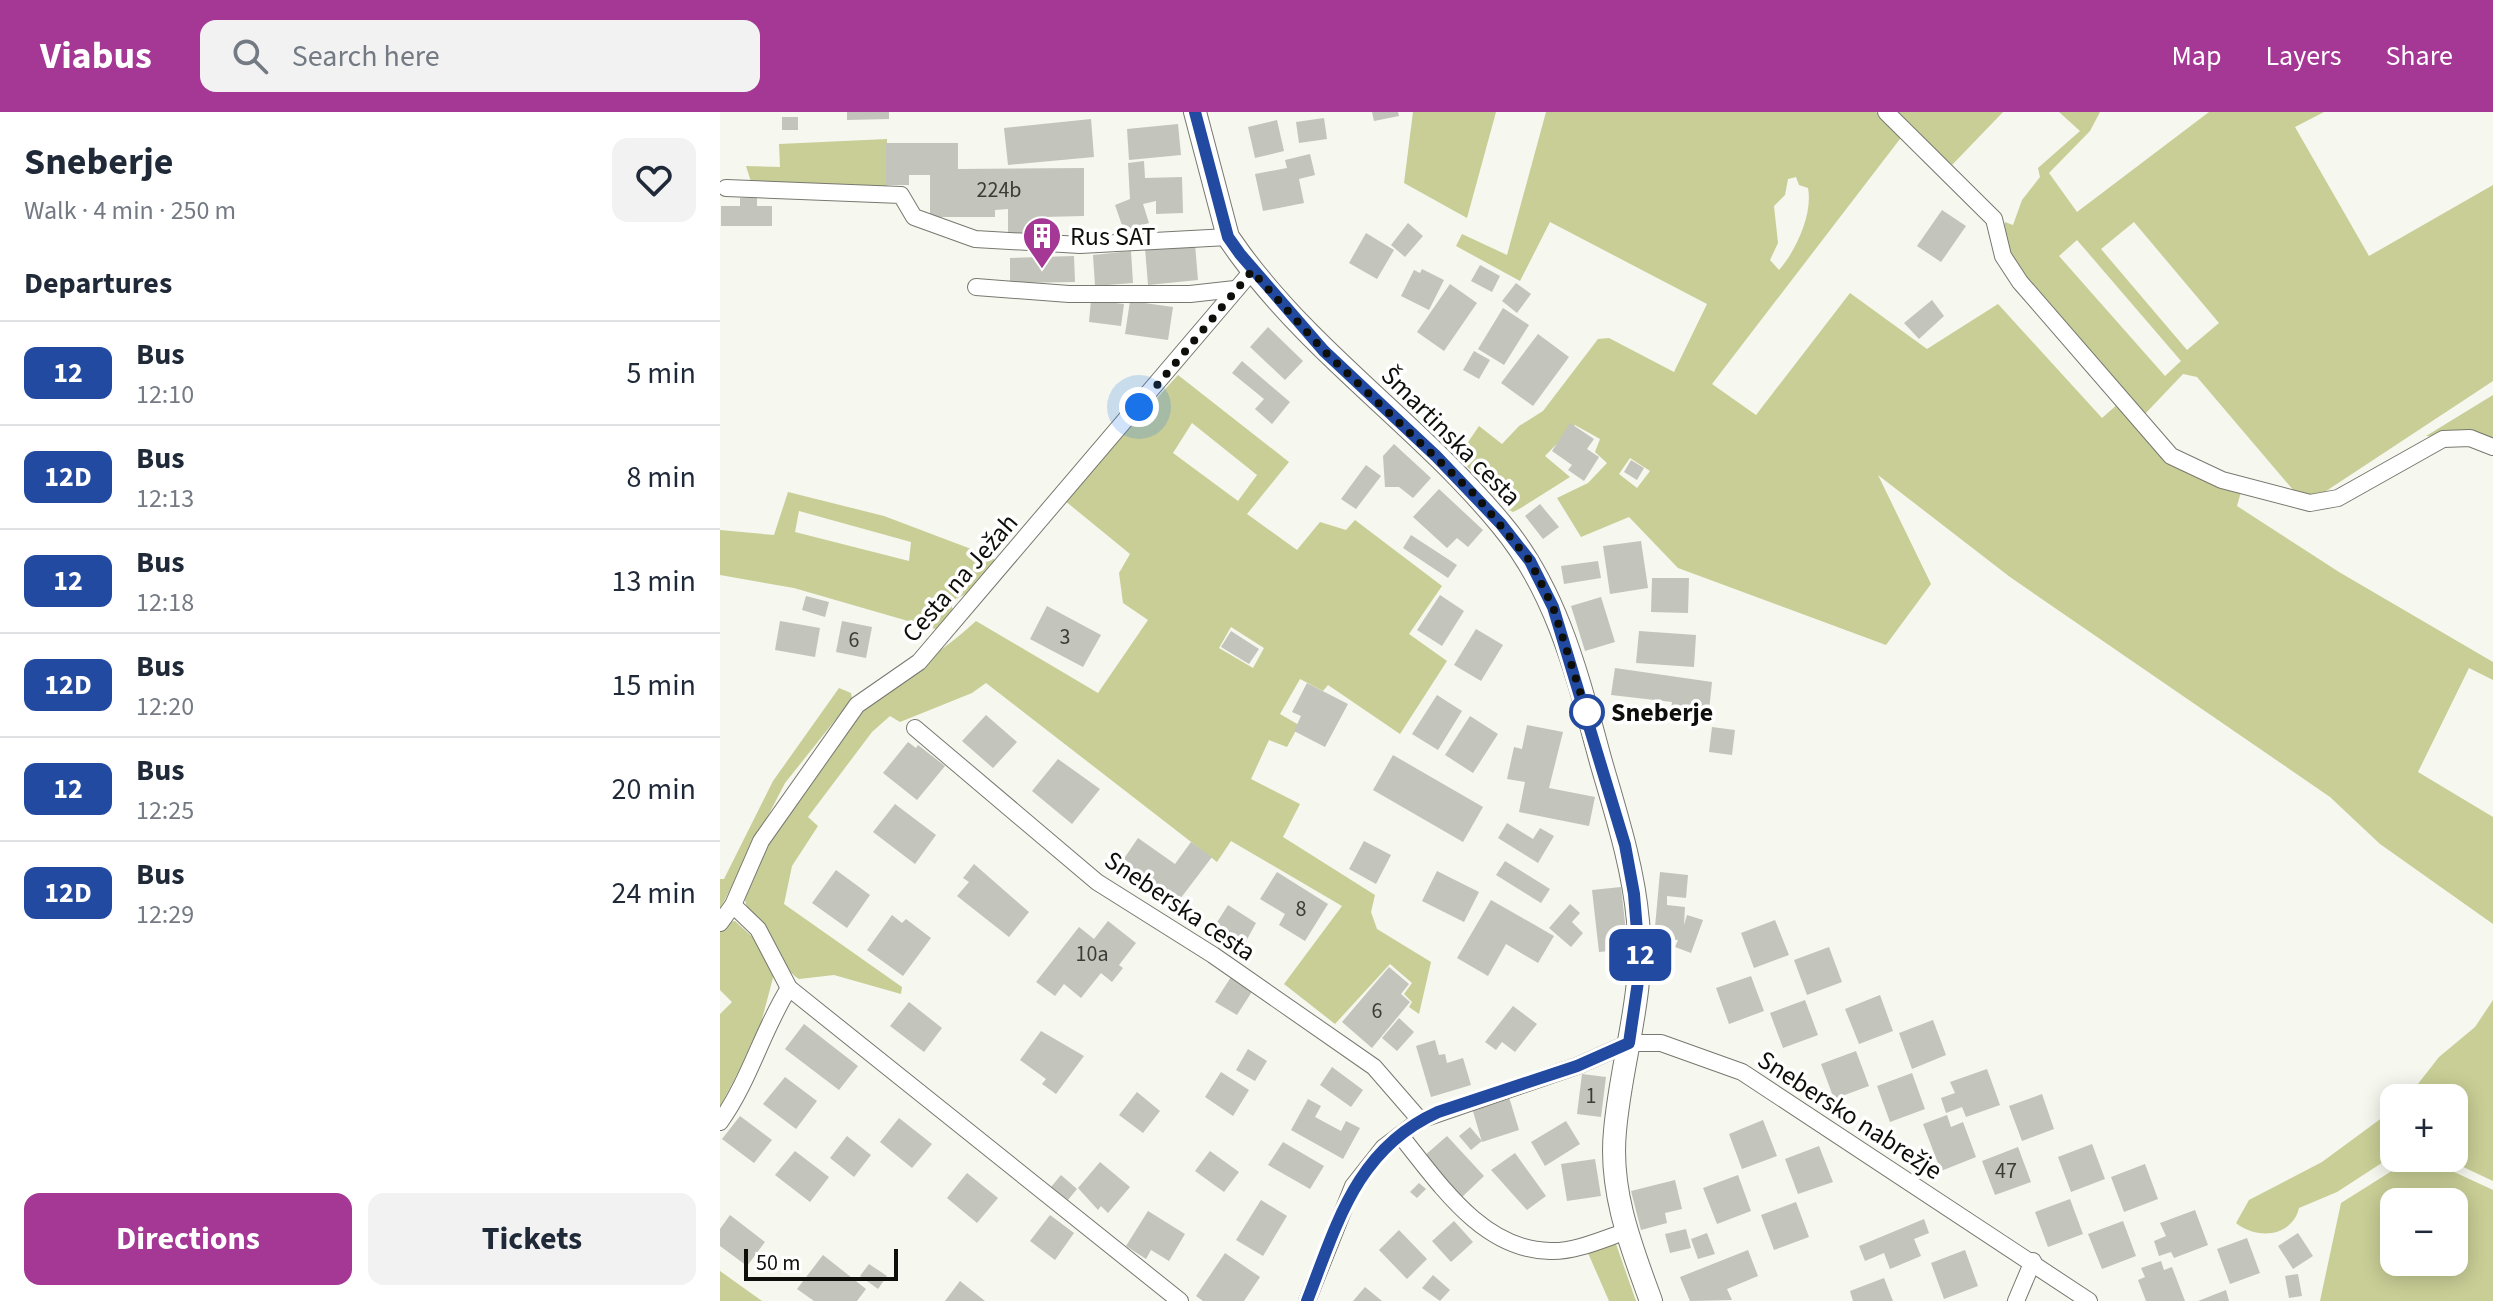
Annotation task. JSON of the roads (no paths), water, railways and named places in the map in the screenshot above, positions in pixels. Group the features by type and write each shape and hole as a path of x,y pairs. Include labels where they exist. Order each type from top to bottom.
{"main road":[{"name":"Šmartinska cesta","path":"1195,112 1228,237 1252,271 1324,351 1492,514 1530,561 1553,607 1625,845 1638,918 1640,968 1614,1134 1617,1193 1651,1301"}],"street":[{"path":"1886,112 1994,219 2003,256 2020,282 2171,456 2195,470 2289,501 2310,503 2338,498 2443,439 2470,438 2493,447"},
{"path":"726,188 901,195 914,217 975,239 1080,245 1228,237"},
{"name":"Cesta na Ježah","path":"720,923 733,905 761,841 857,705 879,686 919,662 1252,271"},
{"path":"976,287 1069,294 1190,294 1235,289"},
{"name":"Sneberska cesta","path":"915,728 1097,882 1213,955 1374,1067 1420,1120"},
{"path":"733,905 758,929 789,988 1180,1301"},
{"path":"720,1122 754,1064 776,1009 789,988"},
{"path":"1307,1301 1353,1186 1383,1148 1420,1120 1577,1066 1629,1043"},
{"name":"Snebersko nabrežje","path":"1629,1043 1661,1043 1742,1072 2033,1261 2089,1301"},
{"path":"1400,1135 1464,1211 1479,1225 1510,1242 1552,1252 1627,1231"},
{"path":"2016,1301 2033,1261"}],"place":[{"name":"Rus SAT","path":"1042,270"},
{"name":"Sneberje","path":"1587,712"}]}
